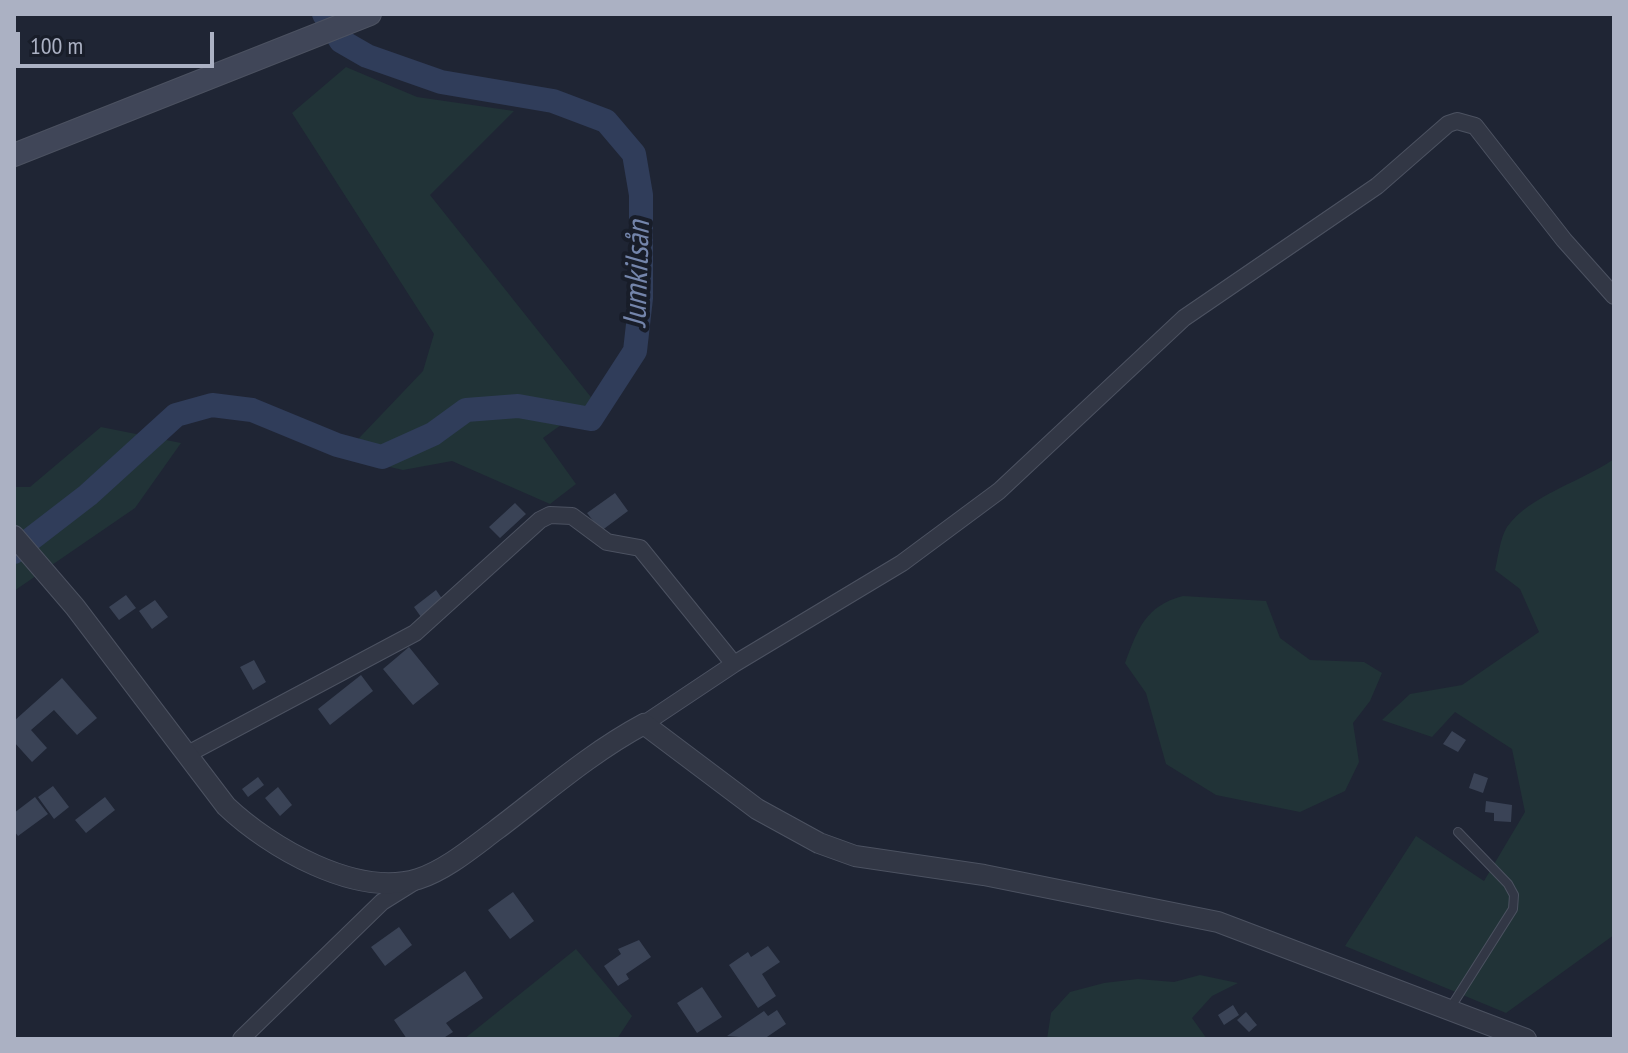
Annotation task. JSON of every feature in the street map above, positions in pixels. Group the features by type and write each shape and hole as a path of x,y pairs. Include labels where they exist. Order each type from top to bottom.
{"main road":[{"path":"14,155 362,17"}],"street":[{"path":"241,1039 382,902 473,847 610,742 644,724 734,664 902,563 999,491 1184,318 1377,186 1448,124 1457,121 1475,126 1564,240 1614,296"},
{"path":"186,755 415,633 540,520 550,515 572,516 607,542 640,548 734,664"},
{"path":"14,536 208,785 245,825 290,854 349,877 375,881 417,879"},
{"path":"644,724 757,809 819,843 855,856 984,875 1218,922 1526,1039"}],"lane":[{"path":"1449,1010 1513,909 1514,895 1508,884 1458,832"}],"shaded area":[{"path":"346,67 417,97 514,111 430,195 594,401 543,438 576,484 550,504 452,461 403,470 342,456 423,371 434,334 292,113"},
{"path":"101,427 181,443 135,508 14,591 14,487 30,487"},
{"path":"1614,459 1614,935 1506,1013 1345,946 1416,836 1484,881 1525,812 1512,749 1455,712 1432,737 1382,720 1410,694 1462,685 1539,632 1520,589 1495,570 1507,527 1542,497"},
{"path":"1183,596 1266,601 1280,638 1310,660 1364,662 1382,673 1370,701 1353,723 1359,762 1345,791 1300,812 1216,795 1166,764 1146,693 1125,663 1139,629 1151,613 1170,600"},
{"path":"576,949 632,1016 617,1039 464,1039"},
{"path":"1200,975 1238,983 1212,996 1192,1018 1207,1039 1047,1039 1051,1013 1070,992 1104,983 1138,979 1174,982"}],"building":[{"path":"615,493 628,511 601,531 587,513"},
{"path":"515,503 526,514 500,538 489,527"},
{"path":"436,590 443,600 421,617 414,607"},
{"path":"126,595 136,608 119,620 109,607"},
{"path":"155,600 168,617 152,629 139,611"},
{"path":"409,647 439,684 413,705 383,669"},
{"path":"254,660 266,682 253,690 240,667"},
{"path":"361,675 373,691 330,725 318,709"},
{"path":"62,678 97,718 77,735 54,710 31,730 47,748 32,762 14,742 14,721"},
{"path":"1452,731 1466,740 1458,752 1443,744"},
{"path":"1474,773 1488,778 1483,793 1469,788"},
{"path":"258,777 264,785 248,797 242,789"},
{"path":"53,786 69,807 54,819 38,797"},
{"path":"278,787 292,805 280,816 265,798"},
{"path":"35,797 48,814 18,836 14,831 14,813"},
{"path":"105,797 115,810 86,833 75,820"},
{"path":"1486,801 1512,805 1511,822 1494,821 1494,813 1485,812"},
{"path":"513,892 534,921 510,939 488,910"},
{"path":"399,927 412,945 385,966 371,947"},
{"path":"639,940 651,957 626,974 629,979 618,986 604,966 621,954 618,949"},
{"path":"768,946 780,962 762,974 776,996 758,1008 729,965 748,952 751,957"},
{"path":"465,971 483,998 446,1023 453,1032 442,1039 407,1039 394,1020"},
{"path":"702,987 722,1017 697,1033 677,1003"},
{"path":"1233,1005 1239,1015 1224,1025 1218,1015"},
{"path":"777,1010 786,1024 764,1039 727,1036 764,1011 768,1016"},
{"path":"1246,1012 1257,1025 1249,1032 1237,1020"}],"waterway":[{"name":"Jumkilsån","path":"14,552 88,495 176,415 212,405 252,410 337,445 382,457 433,434 466,410 518,406 591,419 635,351 641,298 641,195 634,154 606,121 553,101 441,82 367,56 341,41 324,14"}]}
